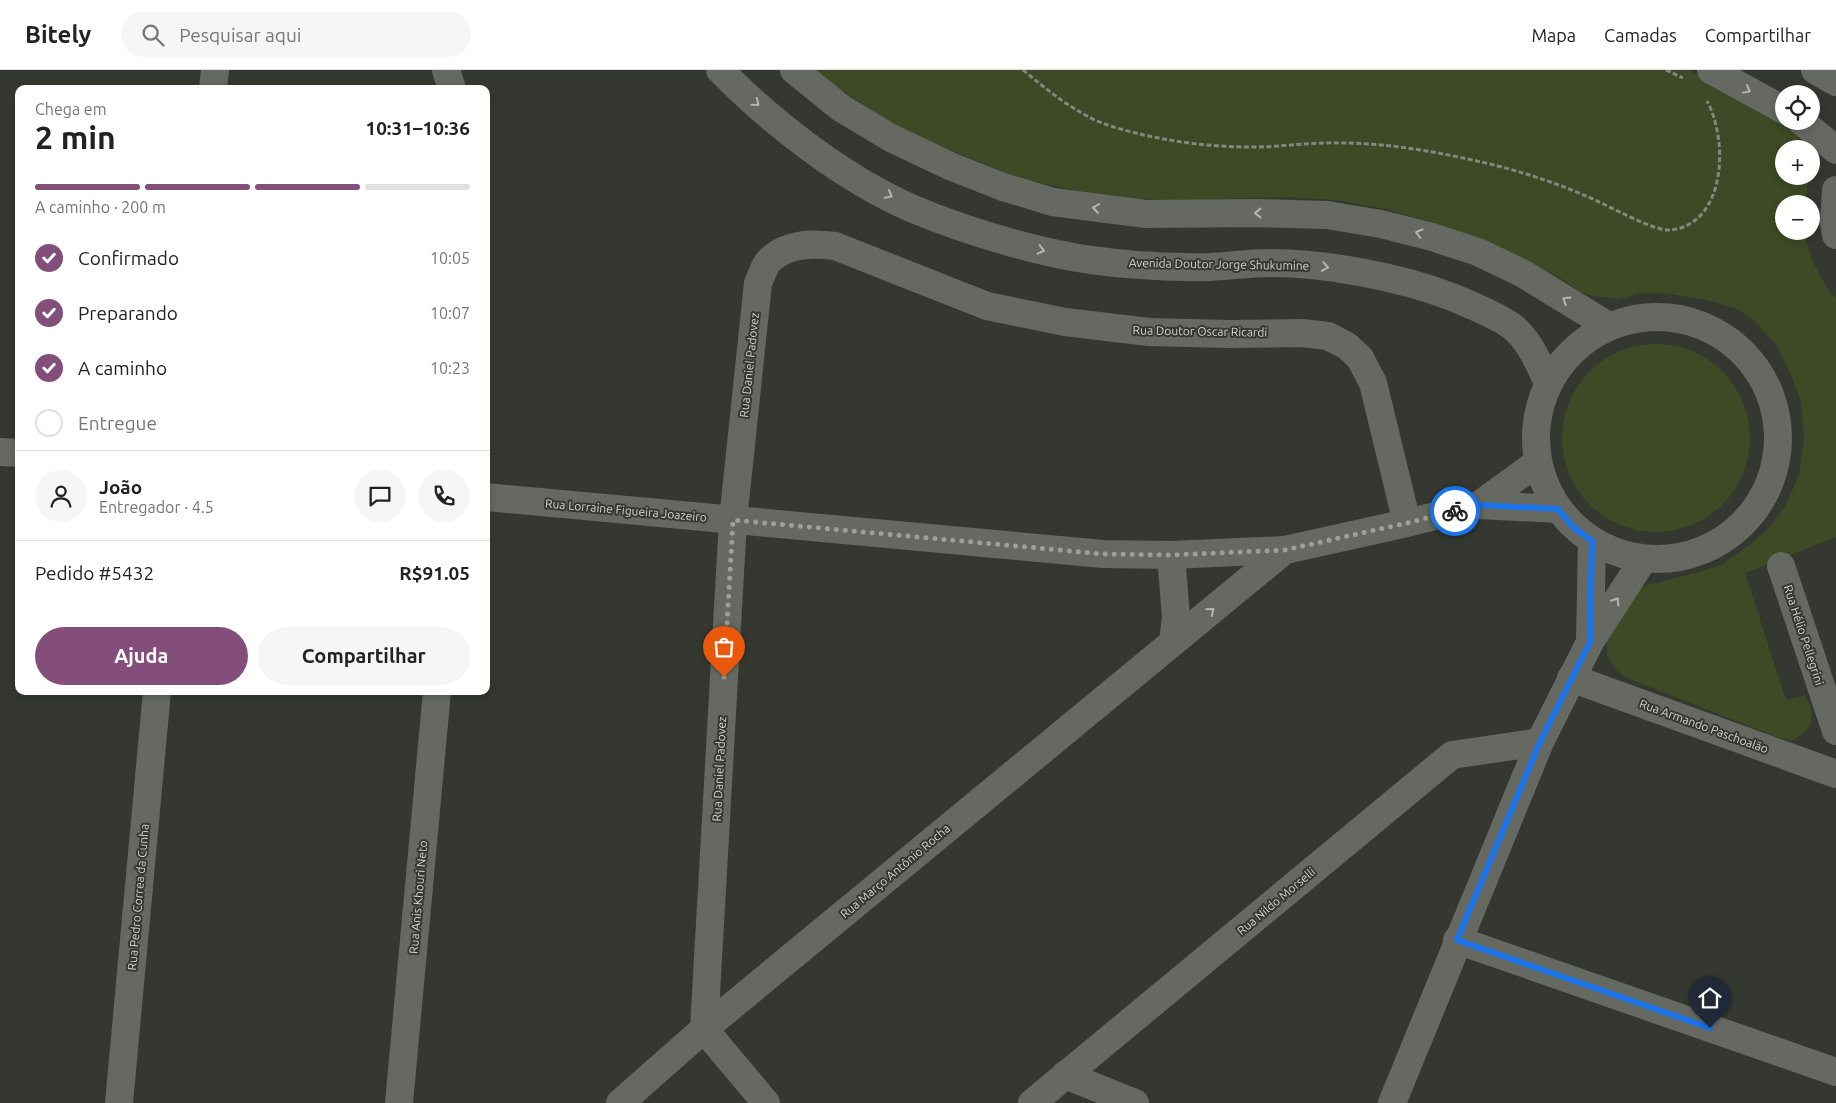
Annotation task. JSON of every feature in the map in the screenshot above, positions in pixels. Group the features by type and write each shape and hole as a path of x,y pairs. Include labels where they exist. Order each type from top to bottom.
{"street":[{"path":"213,85 215,70"},
{"path":"446,70 451,85"},
{"name":"Avenida Doutor Jorge Shukumine","path":"720,70 740,91 806,144 855,177 910,207 963,228 1060,255 1120,263 1210,267 1270,263 1304,265 1401,281 1474,305 1514,328 1534,352 1548,383"},
{"path":"794,70 841,108 891,138 950,166 1002,187 1054,202 1146,214 1257,213 1327,215 1381,224 1432,237 1478,252 1522,273 1608,325"},
{"path":"1815,70 1836,82"},
{"path":"1700,75 1775,106"},
{"path":"1811,130 1836,150"},
{"path":"1836,190 1834,224 1836,235"},
{"name":"Rua Doutor Oscar Ricardi","path":"784,250 802,244 835,246 986,306 1065,322 1149,332 1302,333 1328,336 1347,346 1360,358 1373,383 1407,523"},
{"name":"Rua Daniel Padovez","path":"704,1029 733,520 758,283 768,262 784,250"},
{"path":"1651,315 1695,321 1735,342 1764,377 1778,419 1777,465 1760,506 1728,538 1688,557 1643,560 1616,553 1592,541 1573,527 1558,509 1538,462 1536,426 1539,408 1548,383 1573,349 1608,325 1651,315"},
{"path":"0,452 15,453"},
{"name":"Rua Lorraine Figueira Joazeiro","path":"1479,505 1538,462"},
{"name":"Rua Lorraine Figueira Joazeiro","path":"490,497 1103,554 1171,555 1285,550 1479,505 1558,509"},
{"path":"1590,642 1592,541"},
{"name":"Rua Março Antônio Rocha","path":"620,1103 704,1029 1285,550"},
{"path":"1171,555 1176,617 1173,642"},
{"path":"1392,1103 1457,940 1540,742 1590,642 1643,560"},
{"name":"Rua Hélio Pellegrini","path":"1781,566 1836,732"},
{"name":"Rua Armando Paschoalão","path":"1571,678 1836,774"},
{"name":"Rua Pedro Correa da Cunha","path":"119,1103 157,695"},
{"name":"Rua Anis Khouri Neto","path":"399,1103 437,695"},
{"name":"Rua Nildo Morselli","path":"1032,1103 1452,755 1540,742"},
{"path":"1457,940 1836,1072"},
{"path":"704,1029 766,1103"},
{"path":"1065,1075 1135,1103"}],"path":[{"path":"1023,70 1068,104 1096,121 1128,131 1209,146 1252,147 1340,142 1460,157 1509,168 1548,180 1588,196 1653,228 1670,231 1686,225 1701,216 1713,197 1719,169 1720,138 1713,112 1705,97"},
{"path":"1666,70 1700,75"}],"green space":[{"path":"813,70 1688,70 1771,116 1775,119 1775,130 1790,130 1800,140 1775,140 1775,185 1808,185 1806,195 1775,195 1775,240 1807,240 1816,267 1836,299 1836,537 1745,573 1786,700 1805,695 1812,716 1809,727 1792,741 1779,738 1627,678 1616,670 1607,656 1607,640 1640,587 1721,565 1748,546 1769,528 1785,507 1799,475 1804,439 1801,402 1792,377 1777,346 1755,321 1737,309 1711,301 1664,293 1639,293 1619,299 1593,296 1580,292 1563,280 1484,240 1386,209 1336,200 1287,197 1238,198 1192,202 1132,198 1073,190 1021,179 911,134 859,102"},
{"path":"1647,344 1665,344 1692,351 1723,371 1743,402 1750,429 1750,447 1743,474 1723,505 1692,525 1665,532 1647,532 1629,528 1612,521 1596,511 1583,498 1573,482 1566,465 1562,447 1562,429 1566,411 1573,394 1583,378 1596,365 1612,355 1629,348"}],"way so far":[{"path":"724,677 733,520 1103,554 1171,555 1285,550 1455,511"}],"route":[{"path":"1455,511 1479,505 1558,509 1573,527 1592,541 1590,642 1540,742 1457,940 1710,1028"}]}
